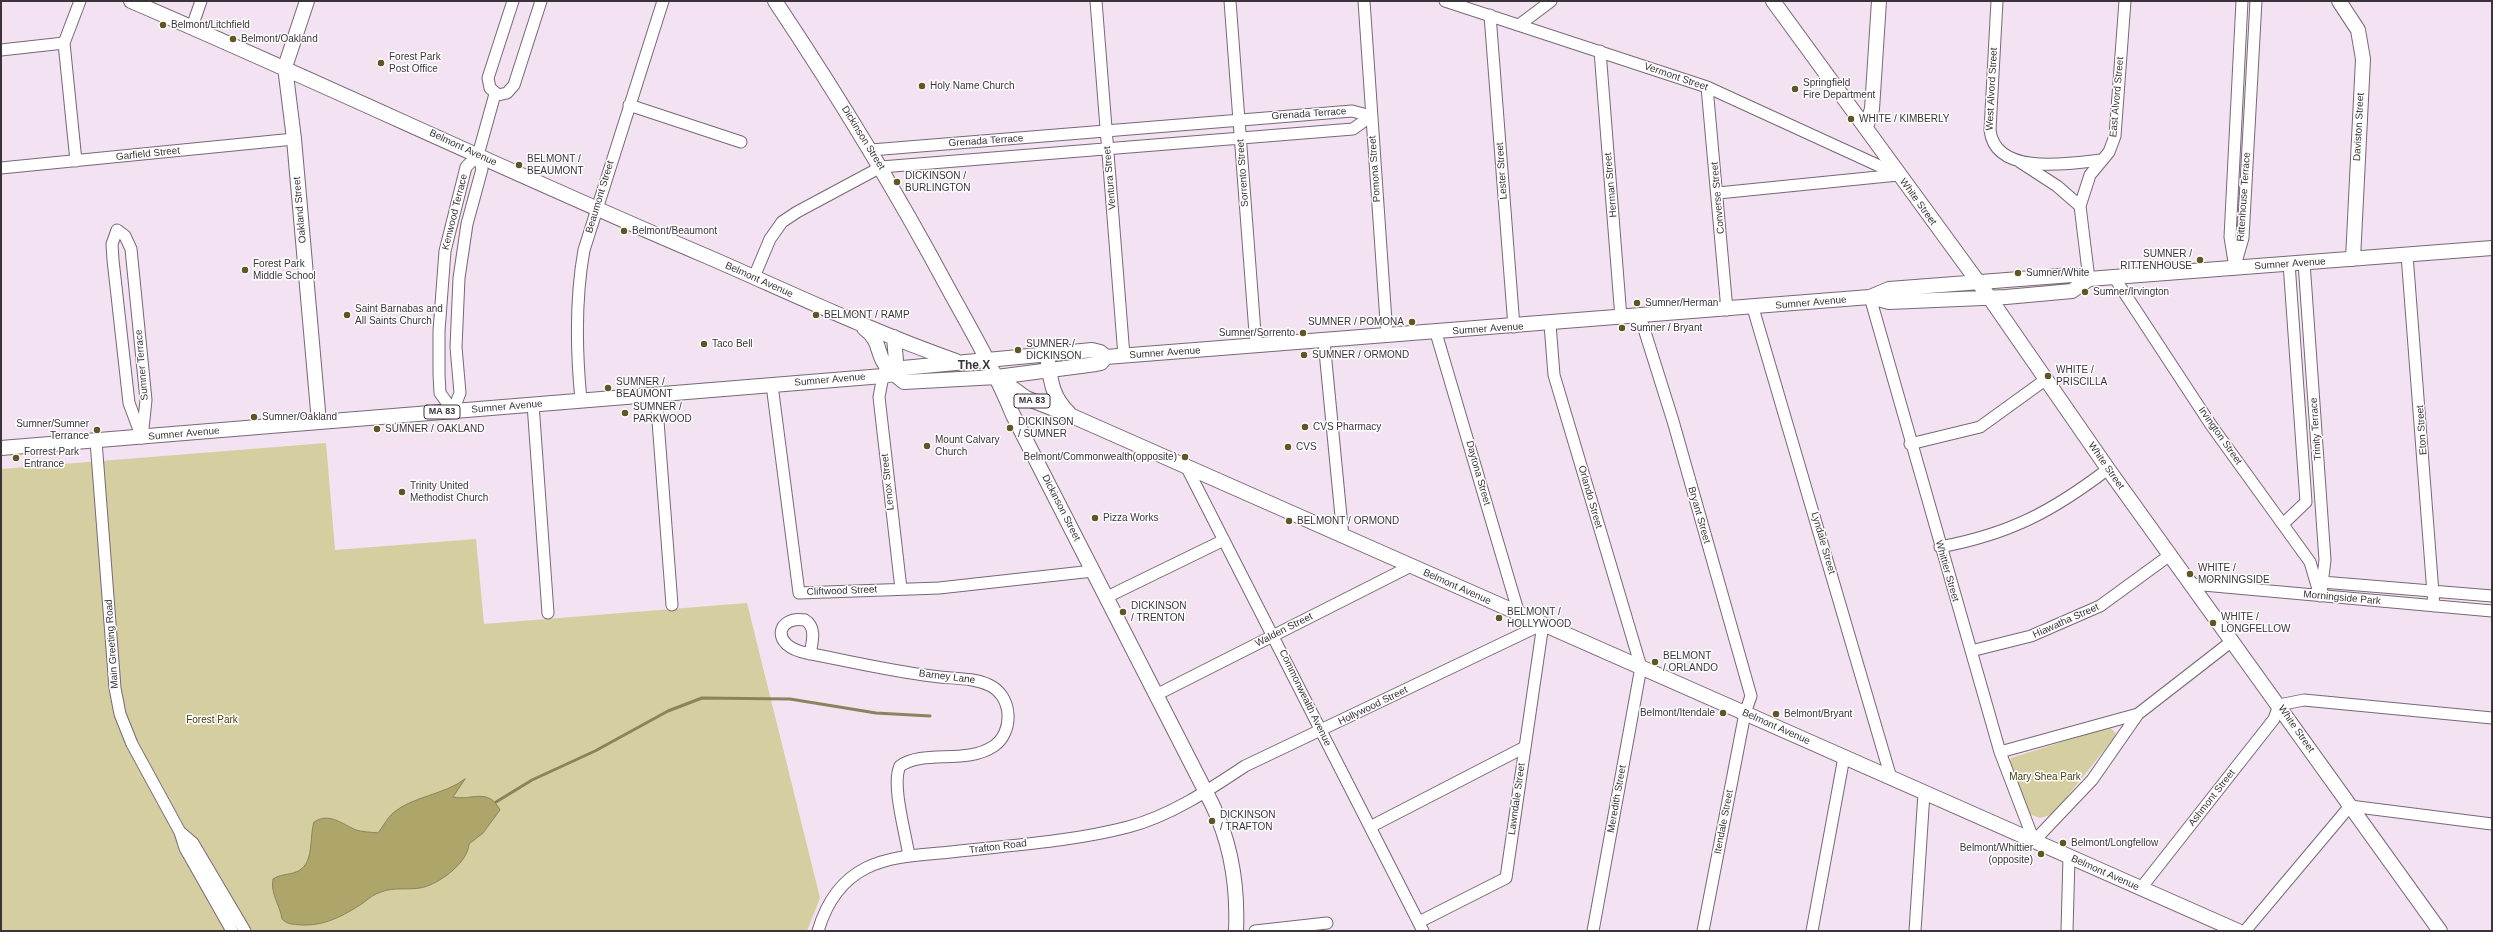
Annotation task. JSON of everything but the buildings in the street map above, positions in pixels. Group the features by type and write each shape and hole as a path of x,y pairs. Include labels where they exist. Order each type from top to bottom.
{"main road":[{"name":"Belmont Avenue","path":"131,1 285,67 596,208 861,325 960,362"},
{"name":"Oakland Street","path":"307,1 285,67 294,139 319,422"},
{"name":"Dickinson Street","path":"774,1 871,150 997,377 1013,415 1206,792 1223,828 1230,855 1236,896 1236,931"},
{"name":"White Street","path":"1773,1 1989,298 2108,469 2440,931"},
{"path":"1866,127 1872,109 1879,1"},
{"name":"Daviston Street","path":"2339,1 2358,30 2364,59 2353,259"},
{"name":"Sumner Avenue","path":"1,448 142,438 772,385 888,373 903,368 1047,353 1092,350 1100,352 1106,357 1324,342 1753,308 1870,297 1889,289 2072,275 2089,279 2492,248"},
{"name":"Sumner Avenue","path":"1870,297 1889,302 1989,298 2072,291 2089,279"},
{"name":"Belmont Avenue","path":"861,325 877,340 882,361 888,373"},
{"path":"888,373 896,361 894,337"},
{"name":"Belmont Avenue","path":"1047,353 1053,392 1059,404 1072,416"},
{"name":"Sumner Avenue","path":"888,373 904,382 997,377 1101,364 1106,357"},
{"name":"Belmont Avenue","path":"997,377 1026,398 1072,416 1186,466 2140,888 2219,927 2238,931"}],"street":[{"path":"76,160 64,43 80,1"},
{"path":"192,27 201,1"},
{"path":"513,1 488,78 488,86 496,94 504,95 514,85 540,1"},
{"name":"Beaumont Street","path":"580,400 576,338 577,307 584,250 596,208 663,1"},
{"name":"Ventura Street","path":"1096,1 1124,356"},
{"name":"Sorrento Street","path":"1230,1 1256,346"},
{"name":"Pomona Street","path":"1364,1 1371,116 1388,336"},
{"name":"Vermont Street","path":"1445,1 1707,87 1899,175"},
{"path":"1519,25 1551,1"},
{"name":"West Alvord Street","path":"1997,1 1990,136 2001,154 2020,162 2052,182 2080,206"},
{"name":"East Alvord Street","path":"2089,279 2080,206 2090,175 2110,150 2116,128 2124,1"},
{"name":"Rittenhouse Terrace","path":"2234,269 2230,237 2242,1"},
{"name":"Rittenhouse Terrace","path":"2234,269 2243,238 2256,1"},
{"name":"Lester Street","path":"1490,15 1514,327"},
{"path":"1,50 64,43"},
{"name":"Herman Street","path":"1600,51 1621,318"},
{"name":"Converse Street","path":"1707,87 1728,310"},
{"path":"478,154 496,94"},
{"path":"629,105 740,142"},
{"name":"Grenada Terrace","path":"871,150 1352,111 1371,116"},
{"name":"Grenada Terrace","path":"881,167 1353,129 1371,116"},
{"name":"Garfield Street","path":"1,168 294,139"},
{"name":"Kenwood Terrace","path":"453,411 440,393 439,331 443,276 448,235 466,167 478,154"},
{"name":"Kenwood Terrace","path":"453,411 460,393 456,347 459,278 466,229 482,169 478,154"},
{"name":"West Alvord Street","path":"2020,162 2074,162 2101,160"},
{"path":"754,277 770,239 782,222 797,212 881,167"},
{"path":"1718,193 1899,175"},
{"name":"Sumner Terrace","path":"117,230 125,236 131,249 146,400 142,438 129,403 113,260 112,244 117,230"},
{"name":"Eton Street","path":"2407,255 2434,606"},
{"name":"Trinity Terrace","path":"2304,262 2325,560 2320,596"},
{"name":"Trinity Terrace","path":"2289,263 2306,502"},
{"path":"443,276 459,278"},
{"name":"Irvington Street","path":"2114,277 2211,425 2310,562 2320,596"},
{"name":"Whittier Street","path":"1870,297 1910,444 2000,752 2034,841"},
{"name":"Lyndale Street","path":"1753,308 1891,778"},
{"name":"Bryant Street","path":"1640,316 1748,680 1751,696 1745,713"},
{"name":"Orlando Street","path":"1550,324 1554,375 1641,668"},
{"name":"Daytona Street","path":"1436,333 1519,614"},
{"path":"1324,342 1344,537"},
{"name":"Lenox Street","path":"888,373 879,397 901,589"},
{"path":"1910,444 1980,427 2045,380"},
{"name":"Cliftwood Street","path":"772,385 799,593 939,588 1093,571"},
{"path":"656,394 672,605"},
{"path":"533,404 548,613"},
{"name":"Main Greeting Road","path":"96,441 117,701 132,744 180,832 185,848 232,931"},
{"name":"Commonwealth Avenue","path":"1186,466 1274,635 1321,731 1421,926"},
{"path":"1940,547 1977,540 2024,523 2072,496 2108,469"},
{"path":"2283,524 2306,502 2321,501"},
{"path":"1107,597 1224,540"},
{"name":"Hiawatha Street","path":"1971,651 2031,636 2100,606 2170,555"},
{"name":"Walden Street","path":"1156,695 1411,566"},
{"name":"Morningside Park","path":"2322,582 2492,596"},
{"name":"Morningside Park","path":"2192,584 2492,611"},
{"name":"Hollywood Street","path":"1206,792 1245,766 1543,624"},
{"name":"Lawndale Street","path":"1421,926 1506,878 1543,624"},
{"path":"2034,841 2092,780 2138,714 2232,641"},
{"name":"Barney Lane","path":"810,654 908,672 978,681 994,688 1003,699 1008,710 1008,725 1004,735 994,746 970,756 922,759 900,766 897,774 898,787 909,856"},
{"name":"Meredith Street","path":"1593,931 1641,668"},
{"path":"2278,705 2304,700 2492,718"},
{"name":"Ashmont Street","path":"2140,888 2270,724 2278,705"},
{"name":"Itendale Street","path":"1703,931 1745,713"},
{"path":"2000,752 2138,714"},
{"path":"1370,827 1525,747"},
{"path":"1812,931 1844,757"},
{"name":"Trafton Road","path":"818,931 832,898 845,883 871,866 909,856 1049,841 1114,830 1161,815 1206,792"},
{"path":"1915,931 1924,793"},
{"path":"2245,931 2350,806 2492,824"},
{"name":"Main Greeting Road","path":"180,832 193,843 245,931"},
{"path":"2067,931 2070,857"},
{"path":"1255,931 1327,923"}],"green space":[{"name":"Forest Park","path":"326,443 335,550 476,539 484,624 747,603 820,898 807,931 1,931 1,469"},
{"name":"Mary Shea Park","path":"2109,727 2116,733 2114,738 2053,814 2040,818 2027,813 2009,764 2011,758"}],"shaded area":[{"path":"465,779 453,797 485,797 495,803 500,810 483,833 469,844 463,858 451,872 435,883 427,886 415,889 386,890 378,893 348,912 326,922 301,925 289,923 282,919 274,894 272,884 273,879 296,872 306,863 309,857 314,822 325,818 341,822 356,830 378,833 391,815 401,807 448,789"}],"waterway":[{"path":"496,802 532,780 595,751 668,711 702,698 790,699 876,713 930,716"}],"place":[{"name":"Belmont/Litchfield","path":"163,25"},
{"name":"Belmont/Oakland","path":"233,39"},
{"name":"Forest Park Post Office","path":"381,63"},
{"name":"Holy Name Church","path":"922,86"},
{"name":"Springfield Fire Department","path":"1795,89"},
{"name":"WHITE / KIMBERLY","path":"1851,119"},
{"name":"BELMONT / BEAUMONT","path":"519,165"},
{"name":"DICKINSON / BURLINGTON","path":"897,182"},
{"name":"Belmont/Beaumont","path":"624,231"},
{"name":"SUMNER / RITTENHOUSE","path":"2200,260"},
{"name":"Forest Park Middle School","path":"245,270"},
{"name":"Sumner/White","path":"2018,273"},
{"name":"Sumner/Irvington","path":"2085,292"},
{"name":"Sumner/Herman","path":"1637,303"},
{"name":"Saint Barnabas and All Saints Church","path":"347,315"},
{"name":"BELMONT / RAMP","path":"816,315"},
{"name":"SUMNER / POMONA","path":"1412,322"},
{"name":"Sumner / Bryant","path":"1622,328"},
{"name":"Sumner/Sorrento","path":"1303,333"},
{"name":"Taco Bell","path":"704,344"},
{"name":"SUMNER / DICKINSON","path":"1018,350"},
{"name":"SUMNER / ORMOND","path":"1304,355"},
{"name":"WHITE / PRISCILLA","path":"2048,376"},
{"name":"SUMNER / BEAUMONT","path":"608,388"},
{"name":"SUMNER / PARKWOOD","path":"625,413"},
{"name":"Sumner/Oakland","path":"254,417"},
{"name":"CVS Pharmacy","path":"1305,427"},
{"name":"DICKINSON / SUMNER","path":"1010,428"},
{"name":"SUMNER / OAKLAND","path":"377,429"},
{"name":"Sumner/Sumner Terrance","path":"97,430"},
{"name":"Mount Calvary Church","path":"927,446"},
{"name":"CVS","path":"1288,447"},
{"name":"Belmont/Commonwealth(opposite)","path":"1185,457"},
{"name":"Forrest Park Entrance","path":"16,458"},
{"name":"Trinity United Methodist Church","path":"402,492"},
{"name":"Pizza Works","path":"1095,518"},
{"name":"BELMONT / ORMOND","path":"1289,521"},
{"name":"WHITE / MORNINGSIDE","path":"2190,574"},
{"name":"DICKINSON / TRENTON","path":"1123,612"},
{"name":"BELMONT / HOLLYWOOD","path":"1499,618"},
{"name":"WHITE / LONGFELLOW","path":"2213,623"},
{"name":"BELMONT / ORLANDO","path":"1655,662"},
{"name":"Belmont/Itendale","path":"1723,713"},
{"name":"Belmont/Bryant","path":"1776,714"},
{"name":"DICKINSON / TRAFTON","path":"1212,821"},
{"name":"Belmont/Longfellow","path":"2063,843"},
{"name":"Belmont/Whittier (opposite)","path":"2041,854"}],"district":[{"name":"The X","path":"974,366"}]}
